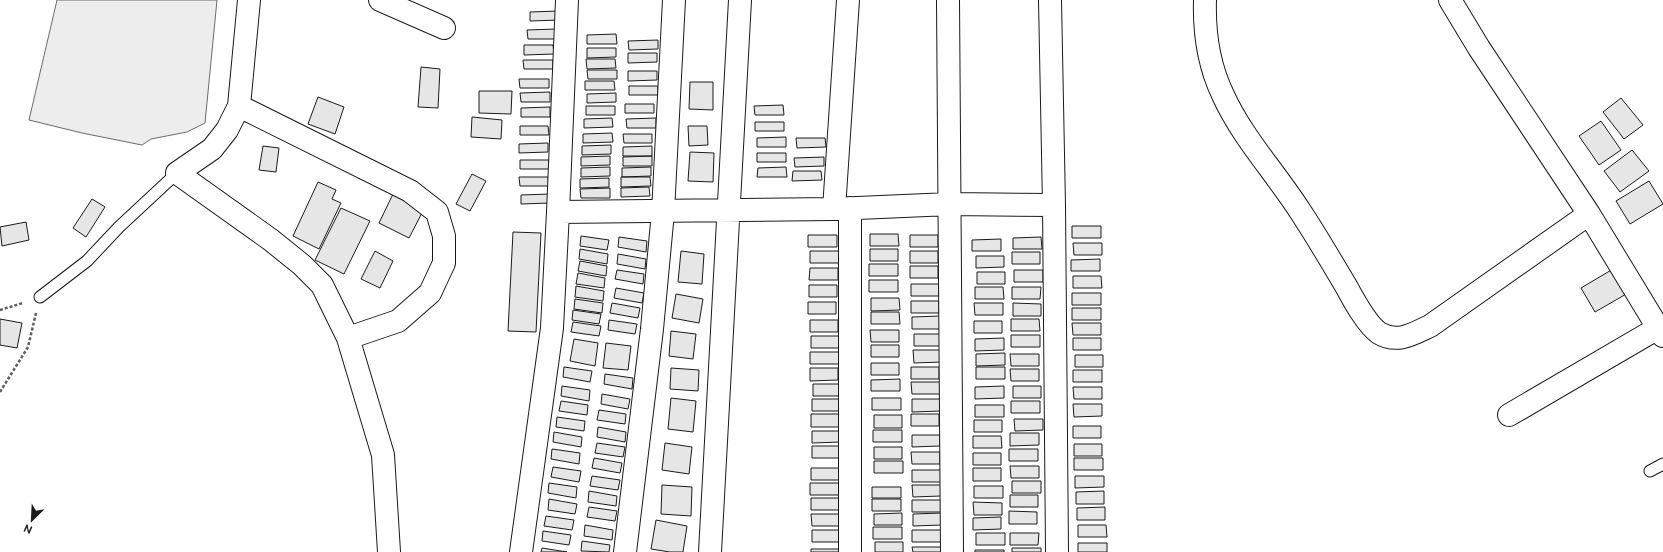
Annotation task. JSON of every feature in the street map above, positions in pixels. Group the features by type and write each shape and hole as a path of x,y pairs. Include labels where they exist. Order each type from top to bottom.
{"street":[{"path":"249,0 239,106 227,130 212,149 178,173 302,264 322,285 348,338 384,455 390,552"},
{"path":"380,0 444,28"},
{"path":"521,552 552,328 567,0"},
{"path":"625,552 652,329 663,212 674,0"},
{"path":"710,552 740,0"},
{"path":"848,0 842,208 850,552"},
{"path":"948,0 952,552"},
{"path":"1050,0 1054,205 1057,552"},
{"path":"1205,0 1210,61 1223,95 1238,123 1300,211 1363,315 1378,332 1391,339 1405,338 1430,326 1589,214"},
{"path":"1450,0 1479,48 1589,214 1660,332 1509,415"},
{"path":"239,106 410,191 437,212 444,236 444,263 430,293 398,321 348,338"},
{"path":"558,212 729,211 950,204 1054,205"}],"lane":[{"path":"40,297 87,261 119,227 178,173"},
{"path":"1650,471 1663,464"}],"path":[{"path":"0,310 40,297"},
{"path":"0,392 28,347 40,297"}],"shaded area":[{"path":"57,0 217,0 205,123 187,132 151,139 142,145 82,133 29,120"}],"building":[{"path":"559,11 559,20 530,21 530,12"},
{"path":"556,29 556,39 528,39 527,30"},
{"path":"616,34 617,44 587,44 587,35"},
{"path":"658,40 658,49 629,50 628,41"},
{"path":"524,45 553,45 554,54 524,55"},
{"path":"587,48 616,48 616,57 587,58"},
{"path":"628,53 657,53 657,62 628,63"},
{"path":"586,59 615,59 616,68 587,69"},
{"path":"523,60 553,60 553,69 524,69"},
{"path":"421,67 440,69 438,108 418,107"},
{"path":"587,70 617,70 617,79 588,79"},
{"path":"628,71 657,71 657,80 628,81"},
{"path":"519,79 549,79 549,88 520,88"},
{"path":"585,81 614,81 615,90 585,90"},
{"path":"690,82 713,82 713,110 689,109"},
{"path":"629,86 658,86 658,95 629,95"},
{"path":"479,91 512,91 511,114 479,113"},
{"path":"550,92 550,102 521,102 520,93"},
{"path":"616,93 616,102 587,103 587,94"},
{"path":"318,97 344,107 335,134 308,124"},
{"path":"1621,98 1643,125 1624,139 1603,112"},
{"path":"625,104 654,104 654,113 625,113"},
{"path":"783,105 784,115 755,115 754,106"},
{"path":"586,106 615,106 615,115 586,115"},
{"path":"550,107 550,117 521,117 521,108"},
{"path":"472,117 502,120 501,139 471,137"},
{"path":"612,118 613,127 584,128 584,119"},
{"path":"656,118 656,128 627,128 626,119"},
{"path":"1601,121 1621,150 1599,165 1579,136"},
{"path":"755,122 784,122 784,131 755,131"},
{"path":"520,126 548,126 549,135 520,135"},
{"path":"688,126 707,126 708,145 689,146"},
{"path":"612,133 613,142 583,143 583,134"},
{"path":"623,134 652,134 652,143 624,143"},
{"path":"786,137 786,147 757,147 757,138"},
{"path":"796,138 825,138 826,147 797,148"},
{"path":"548,143 548,152 519,153 519,144"},
{"path":"611,145 611,154 582,155 582,146"},
{"path":"263,146 279,148 276,172 259,170"},
{"path":"652,146 652,156 623,156 623,147"},
{"path":"1632,150 1649,171 1620,192 1604,171"},
{"path":"690,152 714,153 713,182 688,181"},
{"path":"757,153 786,153 786,162 757,162"},
{"path":"610,156 610,165 581,166 581,157"},
{"path":"652,156 652,166 623,166 623,157"},
{"path":"824,157 824,166 795,167 794,158"},
{"path":"520,160 549,160 549,169 520,169"},
{"path":"610,167 610,176 581,177 581,168"},
{"path":"651,167 651,176 622,177 622,168"},
{"path":"786,167 787,177 757,177 758,168"},
{"path":"793,171 821,171 822,180 792,181"},
{"path":"472,174 486,181 470,211 456,204"},
{"path":"519,177 548,177 549,186 520,186"},
{"path":"621,177 650,177 651,186 621,187"},
{"path":"609,178 609,187 580,188 580,179"},
{"path":"1649,181 1663,204 1630,224 1616,201"},
{"path":"318,182 336,190 332,199 341,203 319,249 293,236"},
{"path":"649,187 650,196 621,197 621,188"},
{"path":"610,188 610,198 581,198 580,189"},
{"path":"393,194 424,209 409,238 379,223"},
{"path":"550,194 550,203 521,204 521,195"},
{"path":"92,199 105,207 86,237 73,228"},
{"path":"341,208 370,221 344,274 315,260"},
{"path":"26,222 29,240 2,246 0,227"},
{"path":"1072,226 1101,226 1101,238 1072,238"},
{"path":"513,232 541,233 536,332 508,331"},
{"path":"870,234 898,234 899,246 870,246"},
{"path":"808,235 837,235 837,247 808,247"},
{"path":"910,235 938,235 938,247 910,247"},
{"path":"581,236 609,240 607,250 580,246"},
{"path":"619,237 647,241 646,252 618,247"},
{"path":"1041,237 1042,249 1013,249 1013,238"},
{"path":"1001,239 1001,251 972,251 972,240"},
{"path":"1073,243 1102,243 1102,255 1074,255"},
{"path":"580,249 608,254 607,264 579,259"},
{"path":"870,249 898,249 898,261 870,261"},
{"path":"375,251 393,261 380,288 361,279"},
{"path":"681,251 704,254 702,284 678,282"},
{"path":"810,251 839,251 839,263 810,263"},
{"path":"910,251 938,251 938,263 910,263"},
{"path":"1012,252 1040,252 1040,264 1012,264"},
{"path":"618,254 646,259 645,269 617,264"},
{"path":"976,256 1004,256 1004,267 976,268"},
{"path":"1100,259 1100,271 1071,271 1071,260"},
{"path":"580,261 607,266 606,276 578,271"},
{"path":"869,264 898,264 898,276 869,276"},
{"path":"910,266 938,266 938,278 910,278"},
{"path":"810,268 838,268 838,280 809,280"},
{"path":"1613,269 1628,293 1595,312 1581,288"},
{"path":"617,270 644,274 643,284 615,279"},
{"path":"1014,270 1043,270 1043,282 1014,282"},
{"path":"977,272 1005,272 1005,284 977,284"},
{"path":"578,273 605,278 604,288 576,284"},
{"path":"1073,276 1101,276 1102,288 1073,288"},
{"path":"869,280 898,280 898,292 869,292"},
{"path":"911,284 939,284 939,296 911,296"},
{"path":"809,285 837,285 837,297 809,297"},
{"path":"576,286 604,291 603,301 575,297"},
{"path":"975,287 1003,287 1004,299 975,299"},
{"path":"1012,287 1041,287 1040,299 1012,299"},
{"path":"616,288 644,293 642,303 614,298"},
{"path":"1072,293 1101,293 1101,305 1072,305"},
{"path":"676,294 703,299 699,323 672,318"},
{"path":"871,298 899,298 900,310 871,311"},
{"path":"575,299 603,303 602,313 574,309"},
{"path":"911,301 939,301 939,313 911,313"},
{"path":"808,302 836,302 836,314 808,314"},
{"path":"612,303 640,308 638,318 610,313"},
{"path":"974,303 1003,303 1003,315 975,315"},
{"path":"1013,303 1041,304 1041,316 1013,316"},
{"path":"1072,308 1101,308 1101,320 1072,320"},
{"path":"573,310 601,314 599,324 572,320"},
{"path":"871,312 899,312 900,324 871,324"},
{"path":"940,316 941,329 912,329 912,317"},
{"path":"0,319 22,323 17,348 0,345"},
{"path":"1011,319 1039,319 1040,331 1011,331"},
{"path":"609,320 637,324 635,334 608,330"},
{"path":"810,320 838,320 838,332 810,332"},
{"path":"974,321 1002,321 1002,333 974,333"},
{"path":"573,322 601,326 599,336 571,332"},
{"path":"1072,323 1101,323 1101,335 1073,335"},
{"path":"870,330 899,330 899,342 871,342"},
{"path":"671,331 696,334 693,359 669,356"},
{"path":"914,334 942,334 942,346 914,346"},
{"path":"1011,335 1040,335 1040,347 1011,347"},
{"path":"811,336 839,336 839,348 811,348"},
{"path":"1004,338 1004,350 975,351 975,339"},
{"path":"1073,338 1101,338 1101,350 1073,350"},
{"path":"574,339 598,343 595,366 570,361"},
{"path":"606,343 631,346 628,370 603,368"},
{"path":"871,345 899,345 899,357 871,357"},
{"path":"913,350 942,350 942,362 914,363"},
{"path":"810,352 839,352 839,364 810,364"},
{"path":"1005,353 1005,365 976,366 976,354"},
{"path":"1010,354 1039,354 1039,366 1011,366"},
{"path":"1075,355 1103,355 1103,367 1075,367"},
{"path":"871,363 899,363 899,375 871,375"},
{"path":"564,367 592,371 590,382 563,377"},
{"path":"911,367 939,367 939,379 911,379"},
{"path":"976,367 1005,367 1005,379 976,379"},
{"path":"671,368 699,370 698,391 670,389"},
{"path":"810,368 838,368 838,380 810,381"},
{"path":"1010,369 1039,369 1039,381 1011,381"},
{"path":"1073,370 1102,370 1102,382 1073,382"},
{"path":"605,374 633,378 632,389 604,384"},
{"path":"900,379 900,391 871,391 871,380"},
{"path":"911,382 940,382 940,394 912,394"},
{"path":"813,384 842,384 842,396 813,396"},
{"path":"562,386 590,390 589,401 561,396"},
{"path":"1004,386 1004,398 975,399 975,387"},
{"path":"1013,386 1041,386 1041,398 1013,398"},
{"path":"1073,387 1102,387 1102,399 1074,399"},
{"path":"602,394 630,399 628,409 601,404"},
{"path":"671,398 696,401 693,432 668,429"},
{"path":"872,398 901,398 901,410 872,410"},
{"path":"812,399 840,399 841,411 812,411"},
{"path":"912,399 941,399 941,411 912,412"},
{"path":"561,401 588,405 587,415 559,411"},
{"path":"1011,401 1040,401 1040,413 1011,413"},
{"path":"1073,404 1102,404 1102,416 1074,417"},
{"path":"975,405 1004,405 1004,417 975,417"},
{"path":"599,410 626,414 625,424 597,420"},
{"path":"811,414 840,414 840,427 811,427"},
{"path":"911,414 939,414 939,426 911,426"},
{"path":"874,415 902,415 902,428 874,428"},
{"path":"557,417 585,421 584,431 556,427"},
{"path":"1014,419 1043,419 1043,430 1015,431"},
{"path":"974,420 1002,420 1002,432 974,432"},
{"path":"1073,426 1101,426 1101,438 1073,438"},
{"path":"598,427 626,432 625,442 597,437"},
{"path":"873,430 902,430 902,442 873,442"},
{"path":"812,431 841,431 841,442 812,443"},
{"path":"554,432 582,437 581,447 553,442"},
{"path":"1010,433 1039,433 1039,445 1010,446"},
{"path":"912,435 940,435 940,446 912,447"},
{"path":"973,436 1001,436 1002,448 973,448"},
{"path":"597,443 625,447 623,457 595,453"},
{"path":"665,443 692,447 689,474 662,470"},
{"path":"1074,444 1102,444 1102,456 1074,456"},
{"path":"812,446 840,446 840,458 812,458"},
{"path":"874,447 902,447 902,459 874,459"},
{"path":"552,449 580,453 579,464 551,459"},
{"path":"1009,449 1038,449 1038,461 1009,461"},
{"path":"911,452 940,452 940,464 912,464"},
{"path":"973,453 1001,453 1001,465 973,465"},
{"path":"594,458 622,463 620,473 592,468"},
{"path":"1074,458 1103,458 1103,470 1074,470"},
{"path":"874,461 903,461 903,473 874,473"},
{"path":"1010,466 1039,466 1039,478 1011,478"},
{"path":"553,467 581,471 579,482 551,477"},
{"path":"811,468 839,468 839,480 811,480"},
{"path":"973,468 1001,468 1001,481 973,481"},
{"path":"912,470 941,470 941,482 912,482"},
{"path":"592,476 620,480 618,490 590,486"},
{"path":"1075,476 1104,476 1104,487 1075,488"},
{"path":"1012,481 1041,481 1041,493 1012,493"},
{"path":"549,483 577,487 576,498 548,493"},
{"path":"810,483 839,483 839,495 810,495"},
{"path":"662,485 692,487 691,516 661,514"},
{"path":"912,485 941,485 941,496 913,497"},
{"path":"974,486 1003,486 1003,498 974,498"},
{"path":"872,487 901,487 901,498 872,498"},
{"path":"589,491 617,496 616,506 588,502"},
{"path":"1104,491 1104,504 1076,504 1076,492"},
{"path":"1010,495 1038,495 1038,507 1010,507"},
{"path":"811,498 839,498 839,510 811,510"},
{"path":"549,499 577,504 575,514 548,510"},
{"path":"872,499 901,499 901,511 872,511"},
{"path":"912,500 941,500 941,512 912,512"},
{"path":"973,502 1002,503 1002,515 974,515"},
{"path":"589,507 617,511 615,521 587,517"},
{"path":"1105,507 1105,520 1077,520 1077,508"},
{"path":"1009,511 1037,512 1037,524 1009,524"},
{"path":"902,513 902,525 874,525 874,514"},
{"path":"942,513 942,525 913,526 913,514"},
{"path":"811,514 840,514 840,526 812,526"},
{"path":"546,516 574,520 572,530 544,526"},
{"path":"1001,517 1001,529 973,530 973,518"},
{"path":"656,520 687,526 683,552 670,552 651,549"},
{"path":"585,525 613,530 612,540 584,536"},
{"path":"1078,525 1106,525 1107,537 1078,537"},
{"path":"873,527 902,527 902,539 873,539"},
{"path":"812,530 840,530 840,542 812,542"},
{"path":"912,530 941,530 941,542 912,542"},
{"path":"543,531 571,535 569,545 542,541"},
{"path":"976,533 1005,533 1005,545 976,545"},
{"path":"1010,533 1039,533 1038,545 1010,545"},
{"path":"582,541 610,545 609,552 581,551"},
{"path":"875,542 903,542 903,552 875,552"},
{"path":"1078,543 1107,543 1107,552 1078,552"},
{"path":"912,547 941,547 941,552 913,552"},
{"path":"542,548 567,552 541,552"},
{"path":"1012,548 1041,548 1041,552 1012,552"},
{"path":"811,549 840,549 840,552 811,552"},
{"path":"975,550 1004,550 1004,552 975,552"}]}
